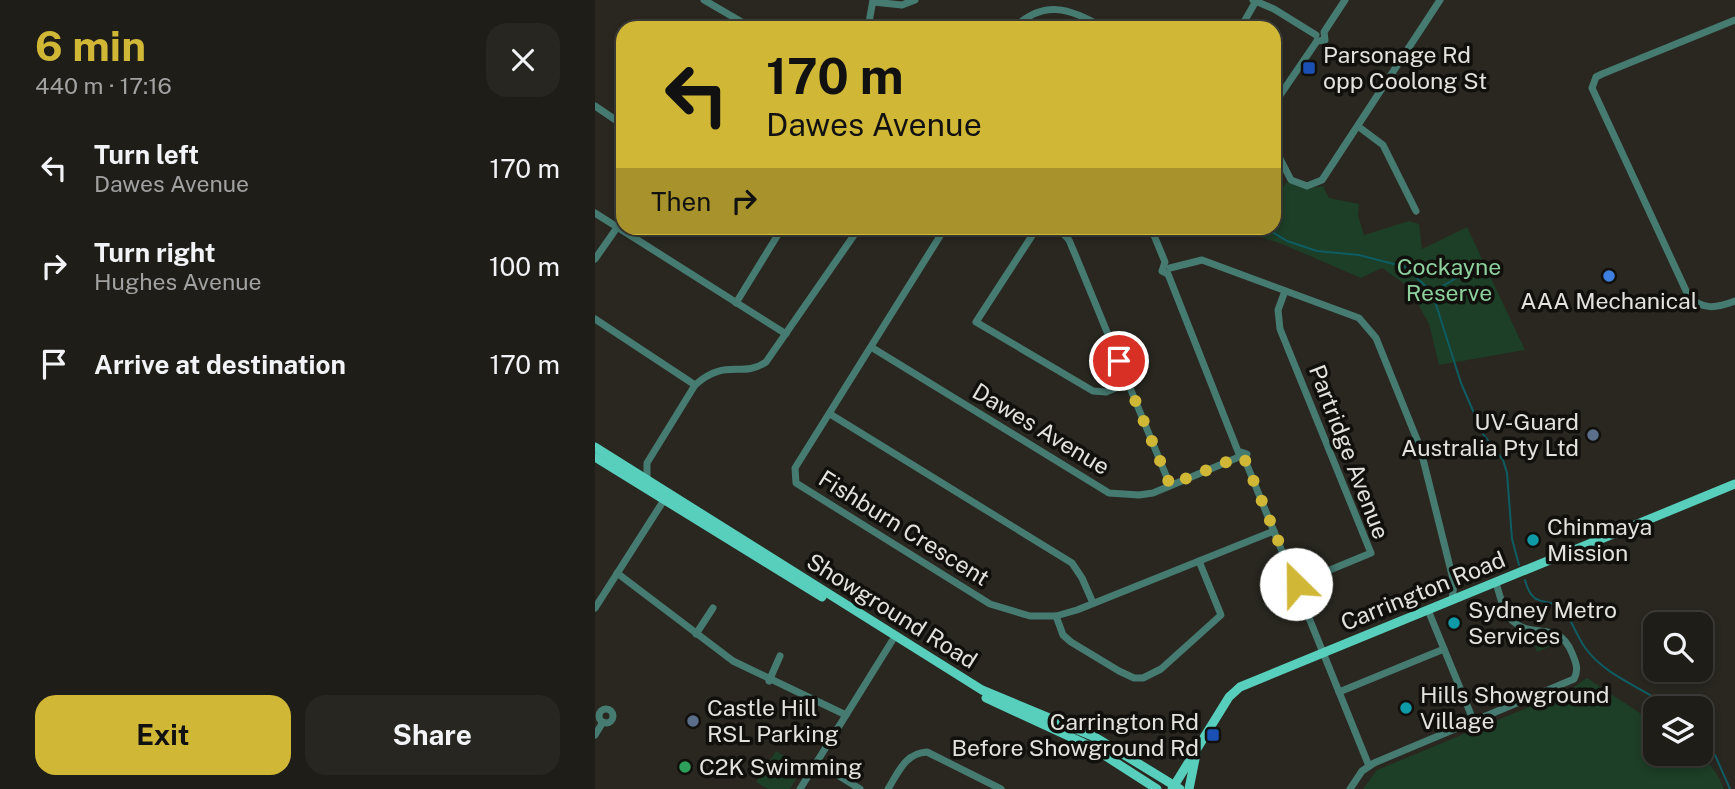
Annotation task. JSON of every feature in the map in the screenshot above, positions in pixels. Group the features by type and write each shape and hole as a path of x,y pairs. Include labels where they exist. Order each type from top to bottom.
{"main road":[{"name":"Showground Road","path":"595,447 646,479 666,496 892,641 996,704 1090,747 1157,789"},
{"name":"Showground Road","path":"595,457 666,496 982,690 1095,737 1175,788"},
{"name":"Carrington Road","path":"1175,788 1234,692 1251,682 1735,484"},
{"path":"1189,789 1198,749"}],"street":[{"path":"704,0 737,21"},
{"path":"869,21 873,1 902,5 915,0"},
{"path":"1281,93 1345,0"},
{"path":"1281,161 1291,180 1311,186 1327,175 1440,0"},
{"path":"1019,21 1027,10 1043,1 1068,6 1093,21"},
{"path":"1244,21 1254,1 1319,36"},
{"path":"1735,20 1596,77 1593,82 1593,94 1688,295 1693,301 1710,307 1735,301"},
{"path":"595,106 616,120"},
{"path":"1359,127 1384,145 1416,211"},
{"path":"595,213 616,227"},
{"path":"595,259 616,229"},
{"path":"628,235 786,334"},
{"path":"736,303 778,235"},
{"path":"629,468 638,469 647,463 695,385 715,370 762,365 854,235"},
{"name":"Fishburn Crescent","path":"941,235 793,471 796,484 990,604 1016,614 1056,616 1274,531"},
{"path":"1032,235 976,322 1093,391 1107,392 1128,383"},
{"path":"1064,235 1069,240 1170,485"},
{"path":"1154,235 1369,766"},
{"path":"1168,269 1202,260 1359,318 1372,331 1420,447 1454,583 1452,600"},
{"name":"Partridge Avenue","path":"1285,290 1278,310 1280,329 1371,553 1296,584"},
{"path":"595,318 695,385"},
{"name":"Dawes Avenue","path":"871,347 1109,493 1139,495 1242,456"},
{"path":"830,414 1072,563 1093,603"},
{"path":"646,479 647,463"},
{"path":"595,608 666,496"},
{"path":"1056,616 1063,635 1071,642 1135,678 1153,675 1221,615 1199,561"},
{"path":"617,573 733,661 769,681 846,715"},
{"path":"1350,789 1369,766 1568,684 1577,671 1569,646 1562,637 1553,632 1523,627 1511,620 1496,583"},
{"path":"696,634 713,608"},
{"path":"1428,610 1474,722"},
{"path":"800,789 892,641"},
{"path":"1339,692 1444,649"},
{"path":"769,681 780,656"},
{"path":"596,702 602,710"},
{"path":"602,710 609,709 613,716 610,722 603,722"},
{"path":"602,710 599,716 603,722"},
{"path":"595,735 603,722"},
{"path":"888,789 907,760 916,753 927,752 1001,789"},
{"path":"817,762 860,789"}],"green space":[{"name":"Cockayne Reserve","path":"1286,182 1306,189 1323,186 1329,198 1359,204 1358,215 1364,235 1409,221 1419,224 1422,249 1467,227 1525,350 1439,365 1429,324 1409,287 1382,268 1361,278 1254,235 1281,235 1281,191"},
{"path":"1517,632 1558,643 1537,652 1532,639 1513,646"},
{"path":"1587,678 1643,715 1643,766 1710,766 1724,789 1363,789 1377,770 1570,690"},
{"path":"776,751 803,767 790,789 768,789 756,782"}],"waterway":[{"path":"1277,235 1317,251 1359,255 1405,267 1432,292 1461,383 1483,434 1503,460 1507,473 1512,539 1519,565"},
{"path":"1432,292 1462,275"},
{"path":"1525,580 1532,596 1565,610 1583,644 1595,659 1615,675 1651,696"},
{"path":"1713,753 1730,789"}],"place":[{"name":"Parsonage Rd opp Coolong St","path":"1309,68"},
{"name":"AAA Mechanical","path":"1609,276"},
{"name":"UV-Guard Australia Pty Ltd","path":"1593,435"},
{"name":"Chinmaya Mission","path":"1533,540"},
{"name":"Sydney Metro Services","path":"1454,623"},
{"name":"Hills Showground Village","path":"1406,708"},
{"name":"Castle Hill RSL Parking","path":"693,721"},
{"name":"Carrington Rd Before Showground Rd","path":"1213,735"},
{"name":"C2K Swimming","path":"685,767"}],"route":[{"path":"1119,361 1170,485 1239,457 1245,460 1296,584"}]}
